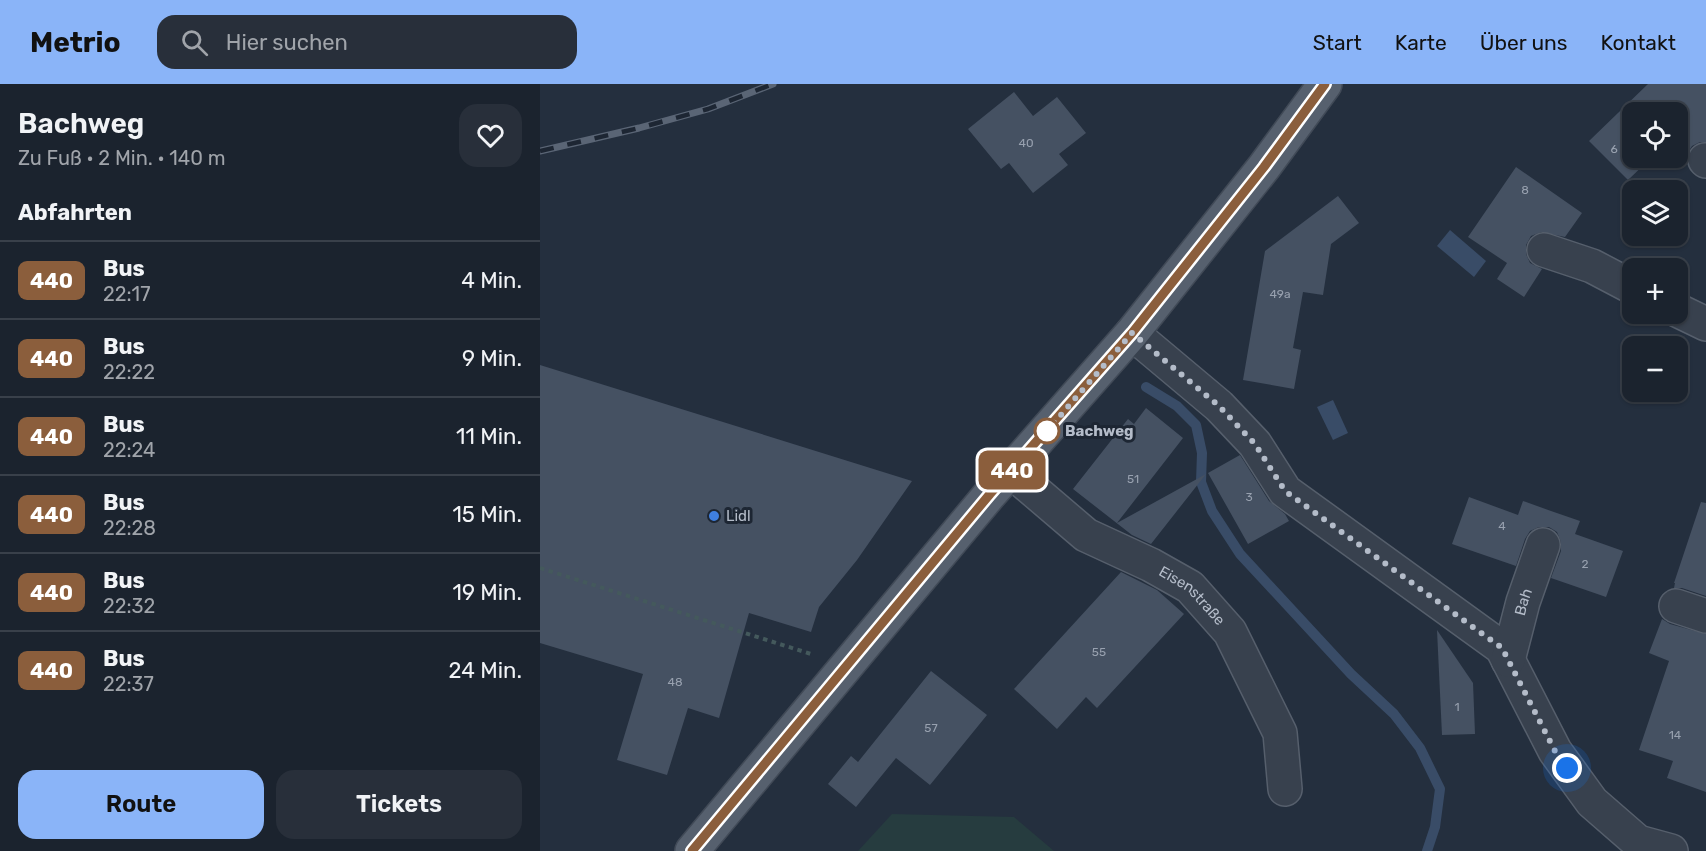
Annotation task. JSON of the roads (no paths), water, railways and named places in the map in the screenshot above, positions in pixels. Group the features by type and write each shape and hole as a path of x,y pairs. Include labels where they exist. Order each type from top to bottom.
{"main road":[{"path":"692,851 1011,471 1132,333 1264,167 1324,84"}],"street":[{"path":"1544,250 1592,266 1622,282"},
{"path":"1688,315 1706,324"},
{"path":"1132,333 1219,406 1255,444 1285,491 1502,648 1555,751 1592,802 1638,842 1671,851"},
{"name":"Eisenstraße","path":"1011,471 1086,535 1151,565 1190,587 1230,632 1280,733 1285,789"},
{"name":"Bah","path":"1508,660 1523,602 1543,545"}],"water":[{"path":"1450,230 1486,261 1474,277 1437,246"},
{"path":"1333,400 1348,433 1333,440 1317,407"}],"waterway":[{"path":"1146,387 1177,406 1196,425 1202,453 1201,482 1212,511 1240,554 1351,674 1394,714 1420,748 1440,789 1435,827 1427,851"}],"railway":[{"path":"540,151 708,109 773,84"}],"place":[{"name":"Bachweg","path":"1047,431"},
{"name":"Lidl","path":"714,516"}]}
